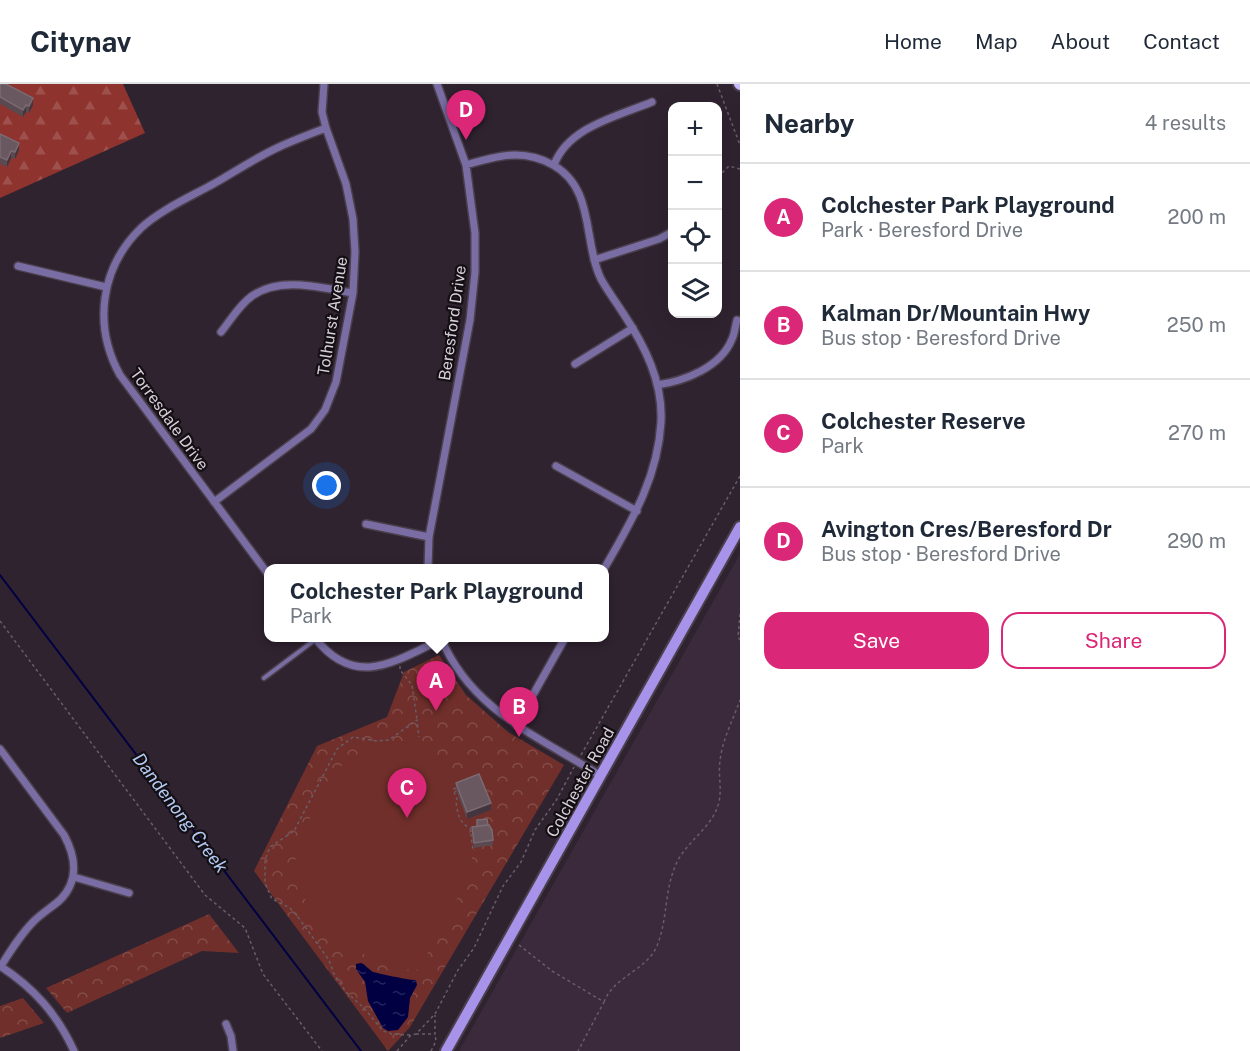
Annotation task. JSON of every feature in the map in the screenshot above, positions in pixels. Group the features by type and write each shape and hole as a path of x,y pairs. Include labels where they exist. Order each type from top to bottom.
{"main road":[{"name":"Colchester Road","path":"446,1051 740,527"}],"street":[{"name":"Tolhurst Avenue","path":"214,502 310,429 325,410 336,382 353,293 356,252 353,219 346,184 322,112 324,84"},
{"name":"Beresford Drive","path":"428,564 429,537 473,296 475,233 465,165 437,84"},
{"path":"554,165 570,140 586,129 652,102"},
{"name":"Torresdale Drive","path":"264,569 130,390 115,365 105,333 106,287 117,259 147,223 277,147 326,128"},
{"path":"465,165 502,154 534,157 554,165 564,173 580,196 585,208 594,260 601,279 633,328 652,365 661,420 658,454 646,492 607,564"},
{"path":"594,260 659,240 668,234"},
{"path":"18,266 106,287"},
{"path":"221,332 241,306 252,297 272,287 299,285 353,293"},
{"path":"657,385 687,379 710,364 724,352 732,339 737,320"},
{"path":"575,364 633,328"},
{"path":"556,466 637,511"},
{"path":"366,524 429,537"},
{"path":"319,642 328,653 341,662 351,666 371,668 399,660 434,642"},
{"path":"444,642 448,653 472,687 493,708 516,725 601,776"},
{"path":"516,725 563,642"},
{"path":"0,748 64,836 74,859 74,877 61,898 35,920 0,966 42,999 62,1026 74,1051"},
{"path":"74,877 129,892"},
{"path":"226,1024 231,1036 233,1051"}],"lane":[{"path":"264,678 311,642"}],"path":[{"path":"717,84 740,145"},
{"path":"722,172 729,166 740,169"},
{"path":"740,614 738,637 740,640"},
{"path":"0,621 206,895 245,928 263,974 322,1051"},
{"path":"399,660 400,670 412,685 419,738"},
{"path":"578,1051 606,996 625,976 648,959 657,946 667,893 677,861 711,819 718,804 720,758 740,700"},
{"path":"411,1035 383,1031 364,1008 346,992 328,960 298,917 290,908 272,899 265,883 264,872 265,860 270,847 294,831 337,749 353,737 377,741 389,740 417,720"},
{"path":"463,785 453,789 458,799 456,801 458,815 464,826 470,828 475,826"},
{"path":"458,815 463,813"},
{"path":"470,828 473,850 475,850"},
{"path":"519,945 552,971 604,1002"},
{"path":"431,1051 436,1041 435,1014"},
{"path":"416,1034 435,1034"}],"shaded area":[{"path":"740,554 740,1051 459,1051"}],"green space":[{"path":"0,84 123,84 145,133 0,198"},
{"path":"439,655 466,695 508,732 564,765 410,1027 388,1051 254,871 317,746 387,717 404,672"},
{"path":"396,741 415,746 432,756 458,785 453,787 465,819 472,852 470,875 419,969 413,971 364,954 339,939 327,929 294,881 296,857 302,840 333,776 339,768 358,755 373,747"},
{"path":"209,914 239,953 202,951 67,1013 46,988"},
{"path":"23,998 44,1023 0,1038 0,1006"}],"water":[{"path":"361,963 373,972 416,980 417,985 410,998 408,1017 398,1030 388,1031 383,1028 368,1001 365,982 356,969 356,964"}],"building":[{"path":"0,84 6,84 33,98 29,106 26,105 23,110 0,97"},
{"path":"0,134 19,143 15,152 11,151 7,160 0,157"},
{"path":"479,774 491,803 467,812 456,783"},
{"path":"487,819 488,825 477,826 477,820"},
{"path":"489,825 493,840 474,843 472,827"}],"waterway":[{"name":"Dandenong Creek","path":"0,575 361,1051"}],"place":[{"name":"Avington Cres/Beresford Dr","path":"466,140"},
{"name":"Colchester Park Playground","path":"436,711"},
{"name":"Kalman Dr/Mountain Hwy","path":"519,737"},
{"name":"Colchester Reserve","path":"407,818"}]}
